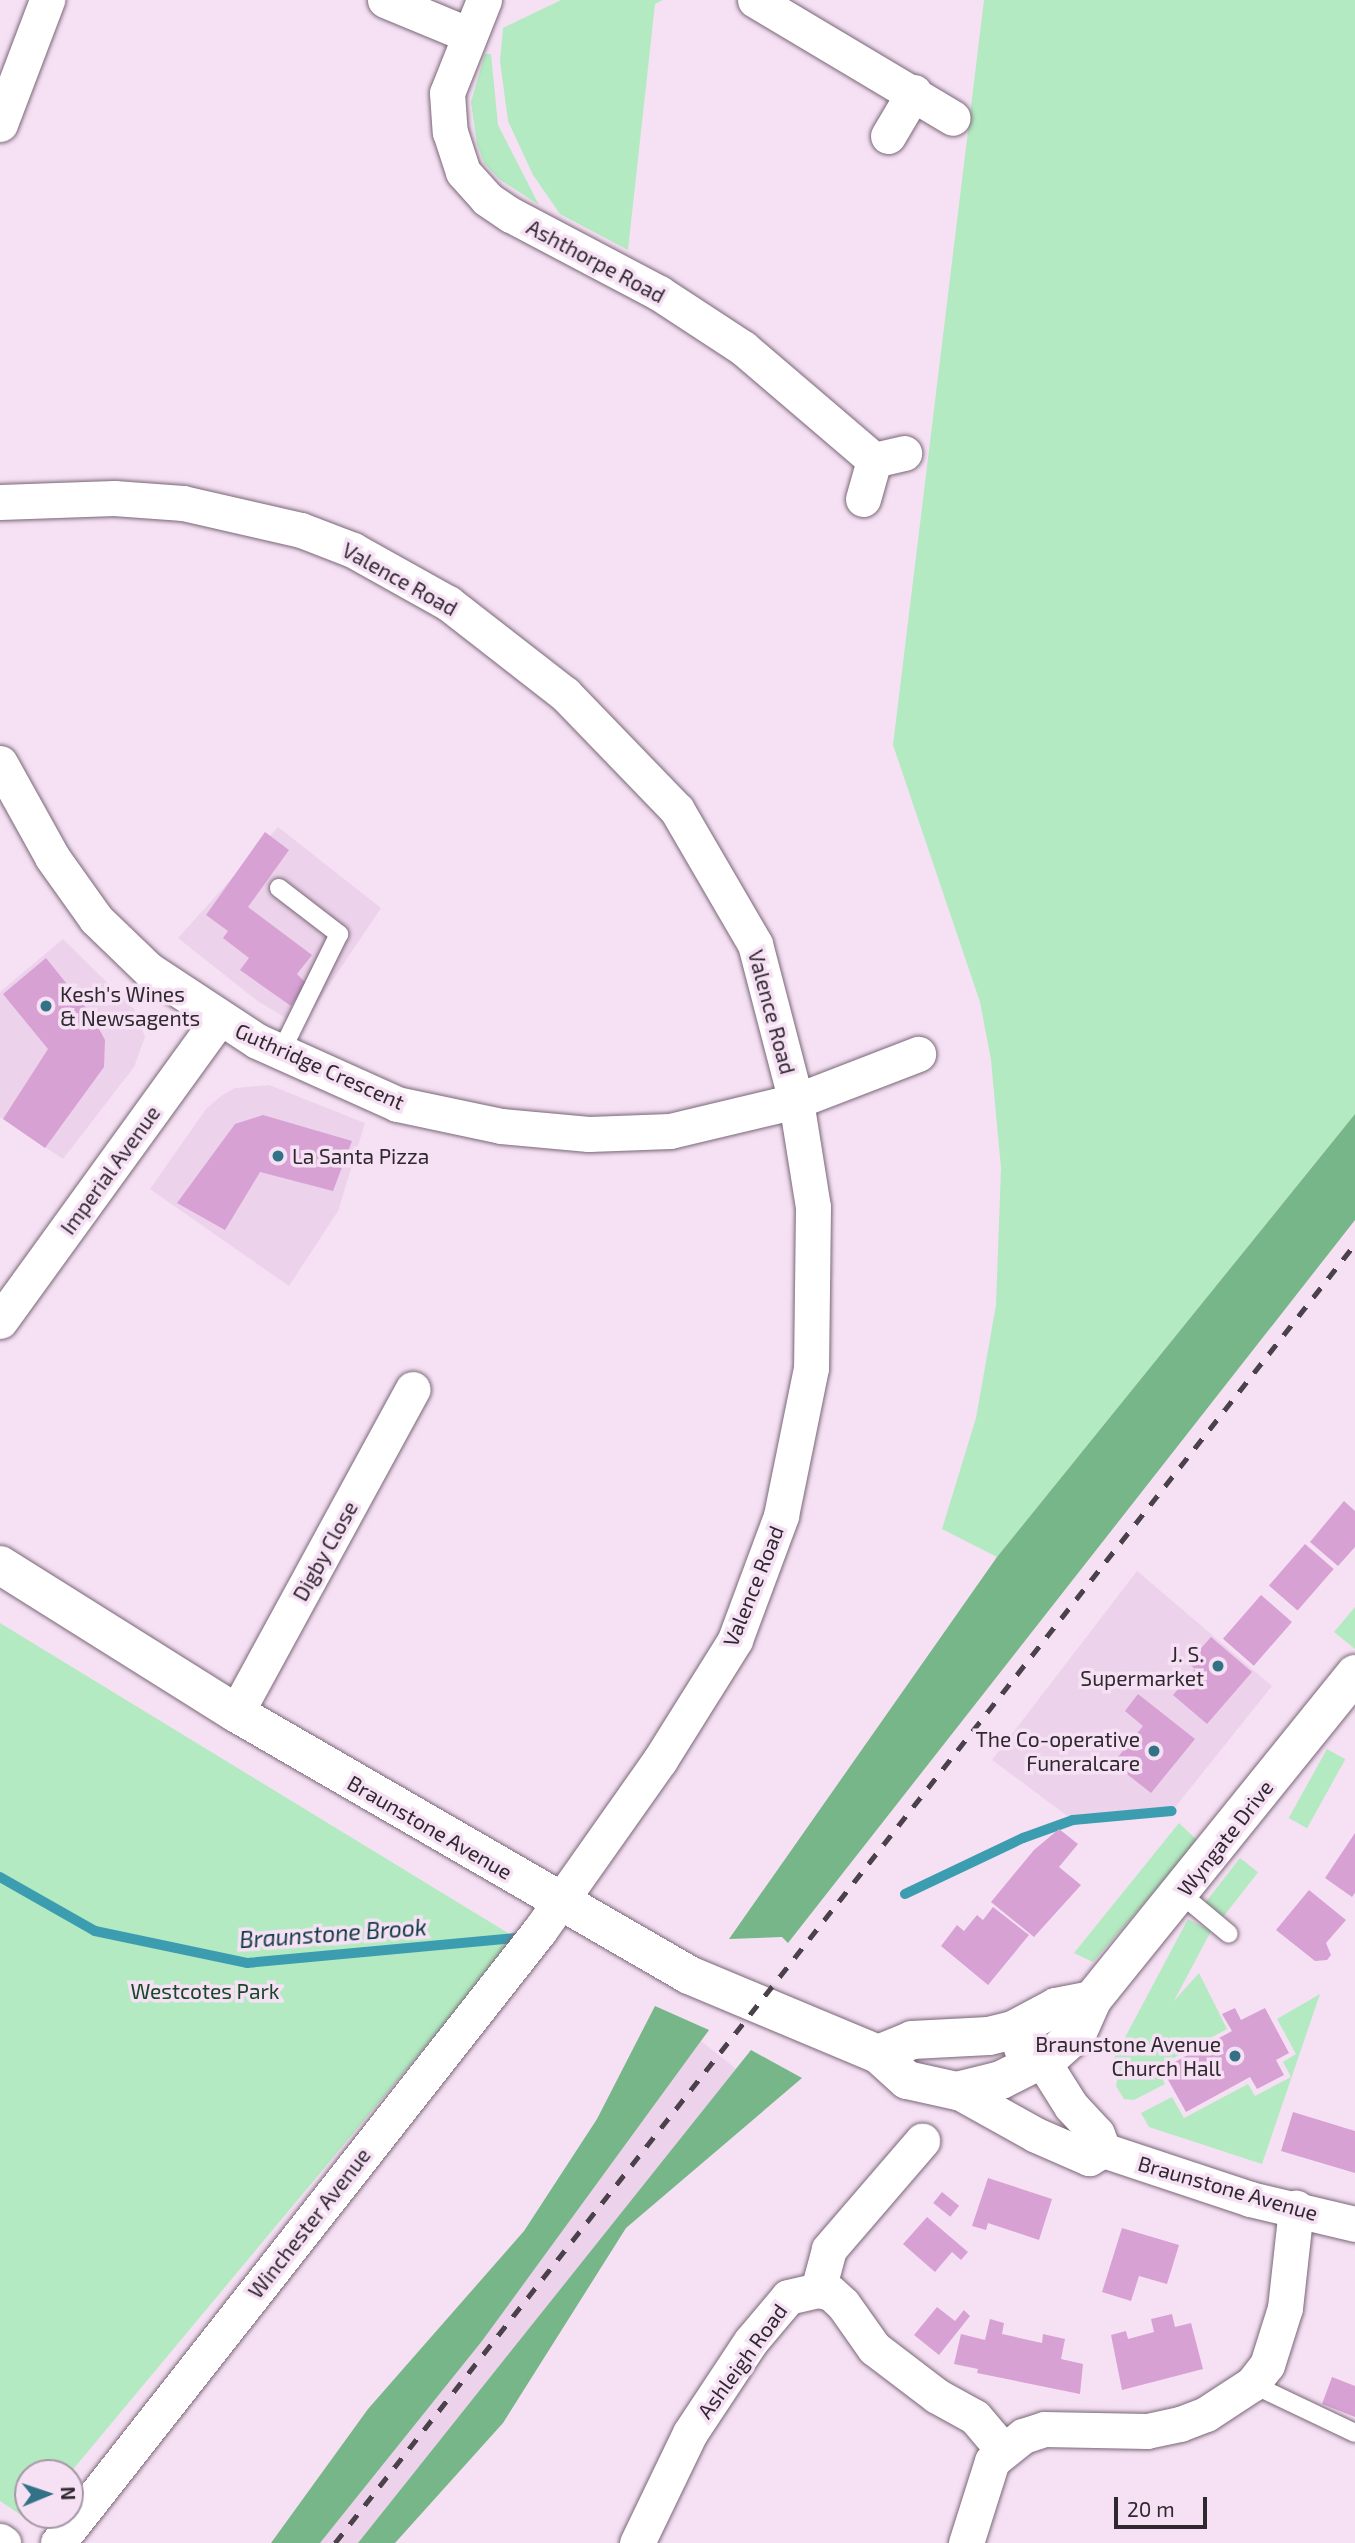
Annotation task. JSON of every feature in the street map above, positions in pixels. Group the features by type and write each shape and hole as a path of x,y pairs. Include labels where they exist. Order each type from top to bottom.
{"street":[{"path":"0,124 47,0"},
{"path":"386,0 467,34"},
{"name":"Ashthorpe Road","path":"484,0 467,34 447,93 450,132 463,172 486,199 659,293 743,348 889,457 863,499"},
{"path":"755,0 914,92 953,118"},
{"path":"888,136 914,92"},
{"name":"Valence Road","path":"0,502 114,498 183,503 244,514 353,550 449,603 565,694 677,810 755,944 796,1101 813,1206 811,1368 781,1516 735,1640 660,1760 556,1901"},
{"name":"Guthridge Crescent","path":"0,763 52,857 96,919 149,970 219,1019 281,1052 397,1104 501,1126 589,1134 670,1131 796,1101 918,1054"},
{"name":"Imperial Avenue","path":"0,1321 219,1019"},
{"name":"Digby Close","path":"236,1713 413,1389"},
{"name":"Braunstone Avenue","path":"0,1565 236,1713 556,1901 688,1975 878,2054 906,2080 957,2091 1036,2135 1088,2158 1103,2150 1250,2199 1355,2224"},
{"name":"Wyngate Drive","path":"1023,2052 1078,2032 1092,2000 1181,1894 1355,1674"},
{"name":"Winchester Avenue","path":"58,2543 540,1930 556,1901"},
{"path":"878,2054 912,2040 989,2036 1023,2052 1097,2134 1103,2150"},
{"path":"957,2091 1023,2052"},
{"path":"1023,2052 1020,2104 1036,2135"},
{"path":"922,2141 829,2249 818,2290 843,2304 874,2348 937,2396 975,2417 1003,2450"},
{"path":"966,2543 983,2478 1003,2450 1044,2429 1147,2431 1180,2424 1206,2414 1252,2384 1267,2365 1285,2308 1296,2208"},
{"name":"Ashleigh Road","path":"636,2543 690,2434 751,2342 788,2297 818,2290"}],"lane":[{"path":"279,888 339,934 281,1052"},
{"path":"1181,1894 1229,1934"},
{"path":"1252,2384 1355,2433"}],"shaded area":[{"path":"278,827 381,908 301,1027 259,1002 178,938"},
{"path":"63,939 134,1009 145,1037 134,1067 63,1159 0,1117 0,992"},
{"path":"269,1085 365,1123 338,1211 289,1286 150,1189 206,1109 235,1088"},
{"path":"1137,1571 1272,1686 1172,1811 1073,1820 992,1760"},
{"path":"701,2041 736,2069 358,2543 320,2543 482,2341"}],"green space":[{"path":"561,0 663,0 655,4 628,250 560,214 533,175 508,121 500,61 503,28"},
{"path":"984,0 1355,0 1355,1114 997,1557 942,1529 976,1418 996,1305 1001,1168 991,1060 980,1002 893,745"},
{"path":"485,54 491,54 498,125 539,205 499,179 484,163 477,144 471,102"},
{"path":"1355,1114 1355,1220 788,1943 782,1937 729,1939 997,1557"},
{"path":"1355,1607 1355,1649 1334,1632"},
{"name":"Westcotes Park","path":"0,1623 516,1938 82,2459 14,2459 14,2510 0,2501"},
{"path":"1327,1749 1345,1759 1307,1828 1289,1818"},
{"path":"1179,1823 1198,1841 1093,1962 1074,1953"},
{"path":"1240,1858 1258,1872 1224,1916 1206,1902"},
{"path":"1188,1919 1211,1931 1134,2075 1111,2063"},
{"path":"1199,1973 1227,2029 1157,2067 1165,2084 1134,2100 1124,2099 1116,2086 1121,2060"},
{"path":"1320,1994 1262,2164 1149,2127 1141,2113 1172,2097 1184,2118 1248,2084 1255,2096 1291,2077 1283,2062 1296,2054 1277,2019"},
{"path":"655,2006 709,2030 482,2341 320,2543 271,2543 368,2409 524,2231 597,2119"},
{"path":"751,2050 802,2078 626,2228 503,2423 395,2543 358,2543"}],"building":[{"path":"265,832 289,850 248,907 312,955 297,974 306,983 291,1006 240,970 249,958 223,938 228,931 206,915"},
{"path":"46,958 91,1014 105,1040 104,1067 45,1148 3,1119 48,1049 3,994"},
{"name":"La Santa Pizza","path":"263,1115 352,1141 333,1191 260,1172 225,1230 177,1203 235,1124"},
{"path":"1344,1501 1355,1511 1355,1547 1338,1566 1310,1542"},
{"path":"1305,1544 1334,1569 1298,1610 1269,1586"},
{"path":"1261,1595 1292,1622 1254,1666 1223,1639"},
{"path":"1211,1637 1252,1672 1207,1724 1173,1695 1195,1669 1188,1663"},
{"name":"The Co-operative Funeralcare","path":"1138,1694 1195,1739 1151,1793 1113,1763 1143,1726 1125,1711"},
{"path":"1059,1829 1078,1844 1059,1867 1081,1885 1034,1937 991,1902 1034,1850"},
{"path":"1355,1833 1355,1893 1352,1897 1325,1878"},
{"path":"1309,1890 1346,1920 1326,1943 1331,1955 1327,1960 1315,1961 1276,1930"},
{"path":"993,1907 1029,1935 988,1985 941,1946 957,1925 964,1931 977,1915 983,1920"},
{"name":"Braunstone Avenue Church Hall","path":"1235,2008 1241,2020 1265,2008 1289,2053 1276,2060 1284,2075 1257,2089 1250,2077 1186,2112 1162,2069 1232,2031 1222,2014"},
{"path":"1293,2112 1355,2131 1355,2173 1281,2151"},
{"path":"988,2178 1052,2199 1039,2240 988,2223 986,2230 972,2226"},
{"path":"942,2192 959,2206 950,2217 933,2203"},
{"path":"927,2217 968,2252 961,2260 952,2252 935,2272 903,2244"},
{"path":"1122,2228 1179,2245 1167,2284 1139,2276 1131,2301 1102,2292"},
{"path":"937,2307 955,2321 964,2310 970,2316 939,2355 914,2335"},
{"path":"1172,2314 1175,2327 1191,2323 1203,2369 1122,2390 1111,2335 1126,2331 1128,2339 1154,2332 1151,2319"},
{"path":"990,2319 1004,2323 1002,2334 1042,2343 1043,2334 1065,2339 1061,2359 1083,2364 1080,2394 977,2373 978,2369 954,2364 961,2334 985,2340"},
{"path":"1332,2377 1355,2386 1355,2417 1322,2404"}],"waterway":[{"name":"Braunstone Brook","path":"905,1894 1023,1838 1073,1820 1172,1811"},
{"name":"Braunstone Brook","path":"0,1877 95,1931 247,1963 516,1938"}],"railway":[{"path":"335,2543 1355,1244"}],"place":[{"name":"Kesh's Wines & Newsagents","path":"46,1006"},
{"name":"La Santa Pizza","path":"278,1156"},
{"name":"J. S. Supermarket","path":"1218,1666"},
{"name":"The Co-operative Funeralcare","path":"1154,1751"},
{"name":"Braunstone Avenue Church Hall","path":"1235,2056"}]}
